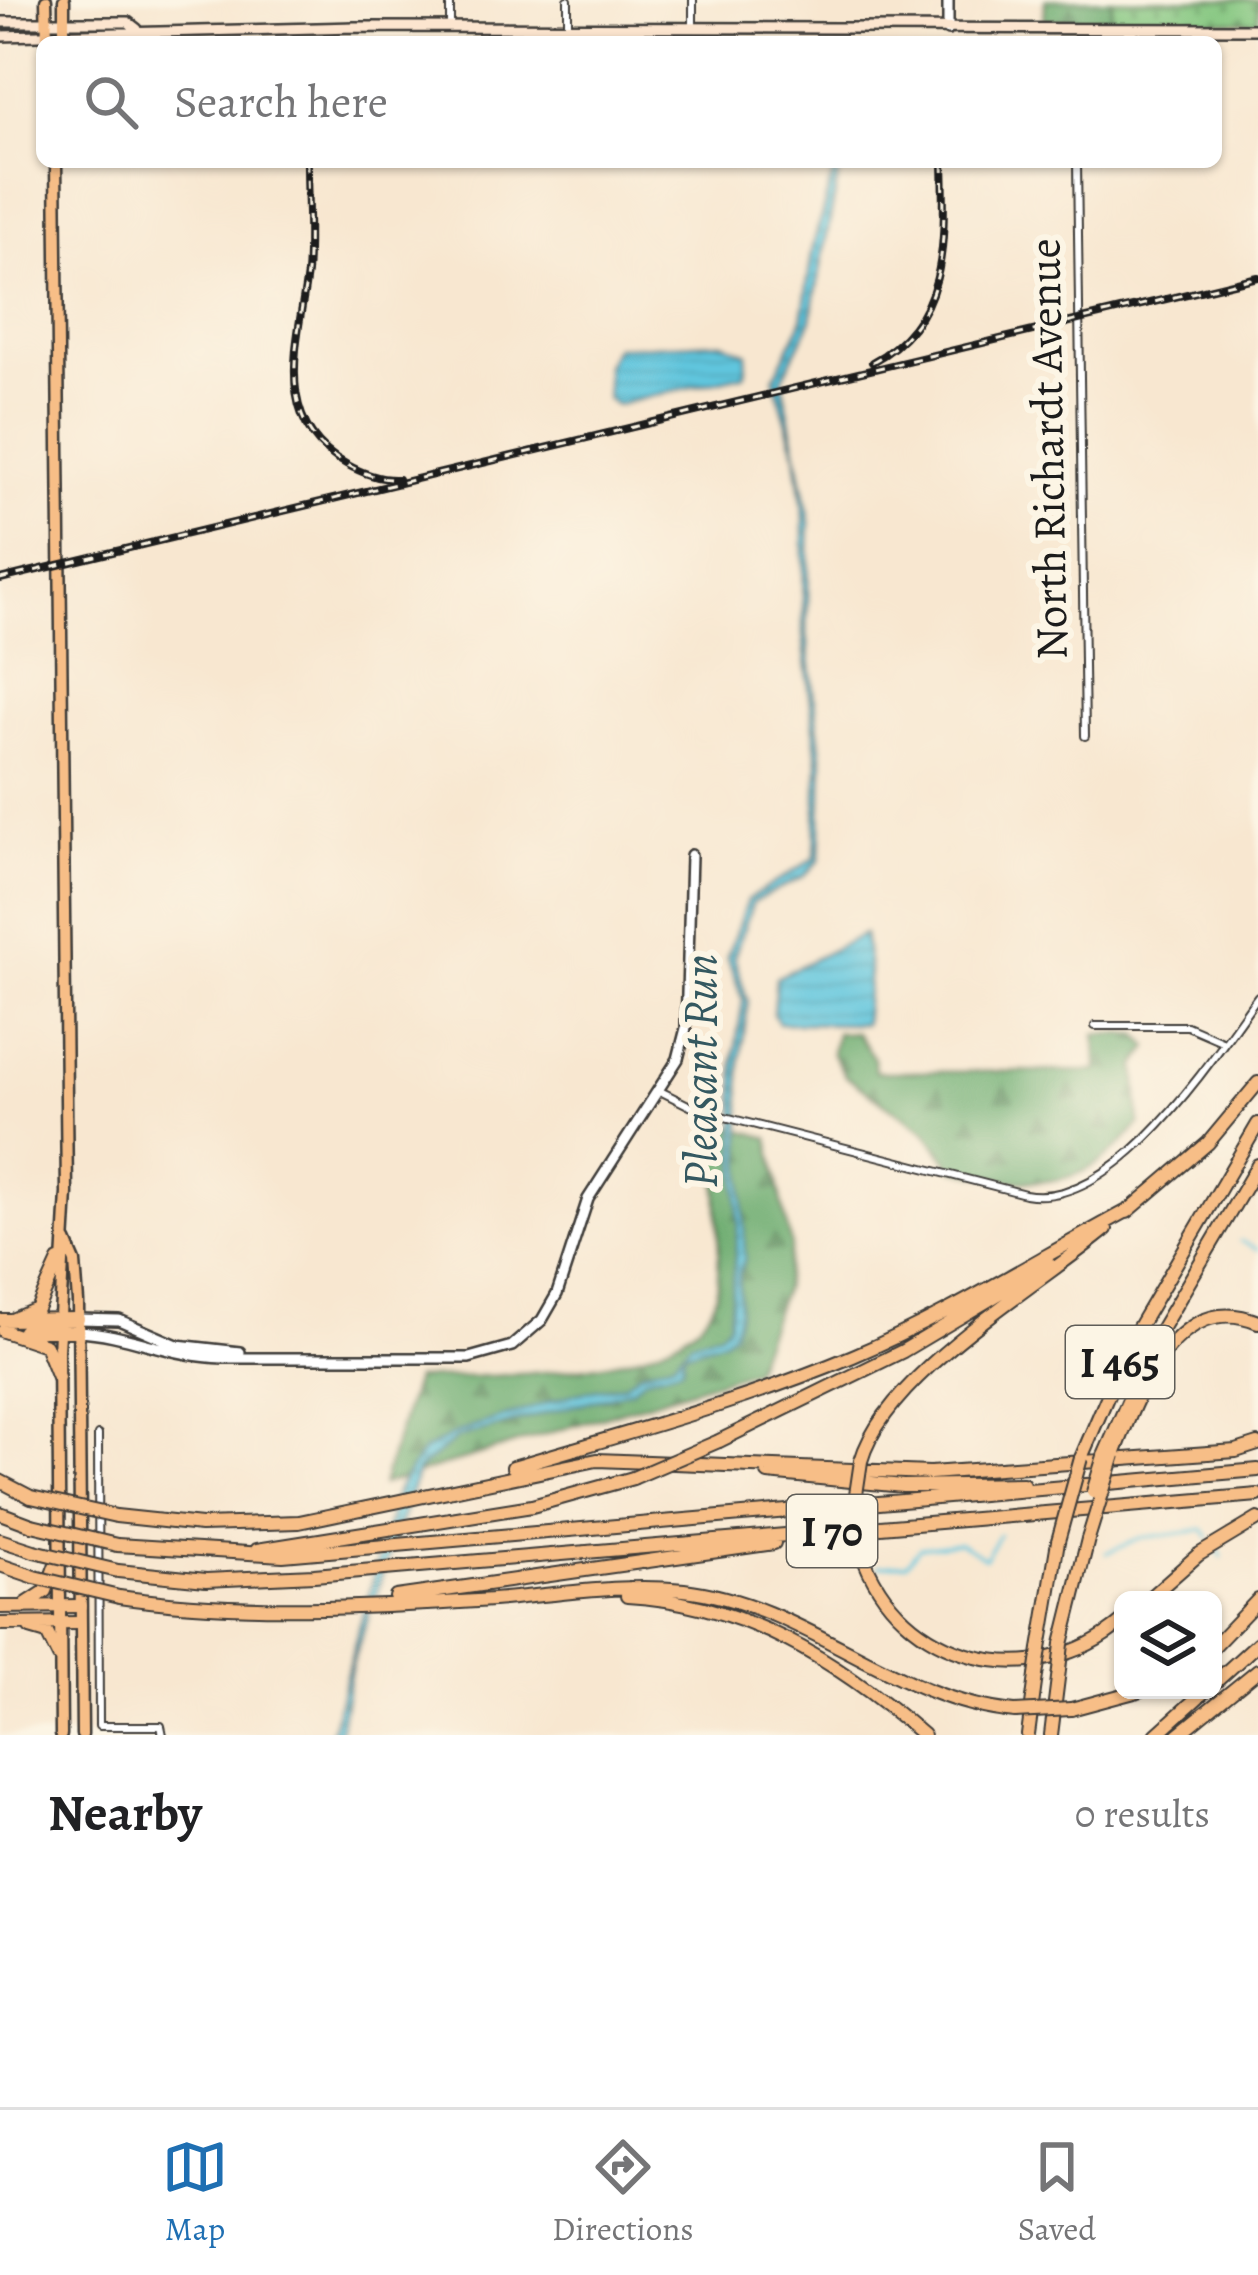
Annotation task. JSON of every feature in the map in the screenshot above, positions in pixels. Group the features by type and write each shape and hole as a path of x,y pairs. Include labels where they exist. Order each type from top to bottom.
{"highway":[{"path":"1114,1628 1057,1658 1016,1664 973,1658 941,1646 904,1620 878,1588 861,1551 854,1508 860,1461 874,1425 906,1386 1208,1143 1258,1083"},
{"name":"I 465","path":"1028,1735 1058,1541 1082,1458 1133,1336 1258,1124"},
{"name":"I 465","path":"1051,1735 1062,1644 1084,1539 1109,1455 1156,1338 1258,1165"},
{"path":"431,1495 753,1394 842,1360 957,1307 1129,1210"},
{"path":"232,1554 553,1502 633,1478 903,1351 1092,1240"},
{"path":"3,1326 37,1309 59,1261"},
{"path":"1109,1455 1144,1388 1181,1333 1216,1316 1258,1322"},
{"path":"3,1326 77,1325"},
{"path":"3,1326 45,1345 58,1377"},
{"path":"0,1485 116,1516 183,1525 264,1525 375,1509 567,1463 671,1461 961,1472 1237,1451 1258,1444"},
{"path":"671,1461 880,1485 1063,1486"},
{"name":"I 70","path":"0,1513 117,1545 232,1554 412,1543 1258,1470"},
{"name":"I 70","path":"0,1540 118,1571 219,1580 1258,1495"},
{"path":"1158,1591 1198,1556 1258,1519"},
{"path":"0,1565 119,1597 233,1608 348,1605 837,1531"},
{"path":"20,1606 46,1591 60,1553"},
{"path":"395,1600 655,1588 735,1600 790,1619 921,1689 1016,1712 1071,1709 1114,1697"},
{"path":"576,1594 687,1602 742,1618 817,1655 923,1735"},
{"path":"1222,1638 1258,1600"},
{"path":"0,1606 80,1606"},
{"path":"0,1624 79,1623"},
{"path":"17,1624 47,1634 59,1658"},
{"path":"1222,1676 1258,1643"},
{"path":"1178,1735 1258,1670"},
{"path":"1156,1735 1196,1699"}],"main road":[{"path":"46,0 46,33"},
{"path":"64,0 64,33"},
{"path":"0,22 46,33"},
{"path":"0,36 64,33 128,22 137,29 948,30 1075,36 1258,29"},
{"path":"56,168 66,1240 59,1261 61,1735"},
{"path":"66,1240 75,1262 82,1735"}],"street":[{"path":"450,0 450,27"},
{"path":"568,0 568,30"},
{"path":"693,0 693,30"},
{"path":"948,0 948,30"},
{"name":"North Richardt Avenue","path":"1076,168 1085,736"},
{"path":"77,1325 126,1322 177,1345 264,1355 469,1358 519,1342 552,1305 588,1199 660,1091 685,1035 691,854"},
{"path":"660,1091 752,1124 1024,1194 1059,1195 1089,1180 1139,1142 1188,1091 1258,996"},
{"path":"1095,1026 1187,1026 1224,1042"},
{"path":"98,1435 99,1726 161,1726 163,1735"}],"green space":[{"path":"1045,0 1112,0 1111,20 1044,20"},
{"path":"1112,0 1258,0 1258,22 1111,20"},
{"path":"855,1032 874,1058 875,1072 1097,1071 1096,1034 1138,1034 1149,1047 1136,1066 1140,1124 1098,1164 1056,1180 1010,1180 954,1170 925,1131 845,1076 832,1052 836,1033"},
{"path":"715,1122 769,1138 791,1246 783,1290 753,1370 382,1485 415,1379 581,1368 666,1345 697,1325 715,1298 717,1285"}],"water":[{"name":"Pleasant Run","path":"834,168 840,168 810,323 782,379 810,521 807,634 823,763 820,860 803,877 753,902 734,957 748,1002 740,1064 745,1259 739,1273 739,1313 733,1332 723,1340 684,1352 682,1367 644,1378 631,1390 457,1438 418,1470 352,1664 339,1735 330,1735 397,1489 423,1451 459,1432 577,1393 624,1384 641,1371 674,1361 692,1340 721,1332 729,1322 738,1223 734,1059 743,1000 727,957 747,900 815,858 818,761 803,635 804,517 796,454 774,378 802,321 813,246"},
{"path":"722,342 747,353 745,374 616,405 607,399 606,365 615,347"},
{"path":"864,934 869,970 864,1024 779,1023 773,1014 776,978"}],"waterway":[{"path":"1240,1241 1258,1249"},
{"path":"1106,1553 1140,1539 1203,1530 1209,1538"},
{"path":"879,1566 906,1564 920,1548 959,1543 985,1558 999,1535"},
{"path":"1218,1550 1222,1557"}],"railway":[{"path":"307,168 308,259 296,352 298,403 322,446 358,470 398,479"},
{"path":"872,362 898,345 929,301 942,248 943,168"},
{"path":"0,579 1258,277"}]}
